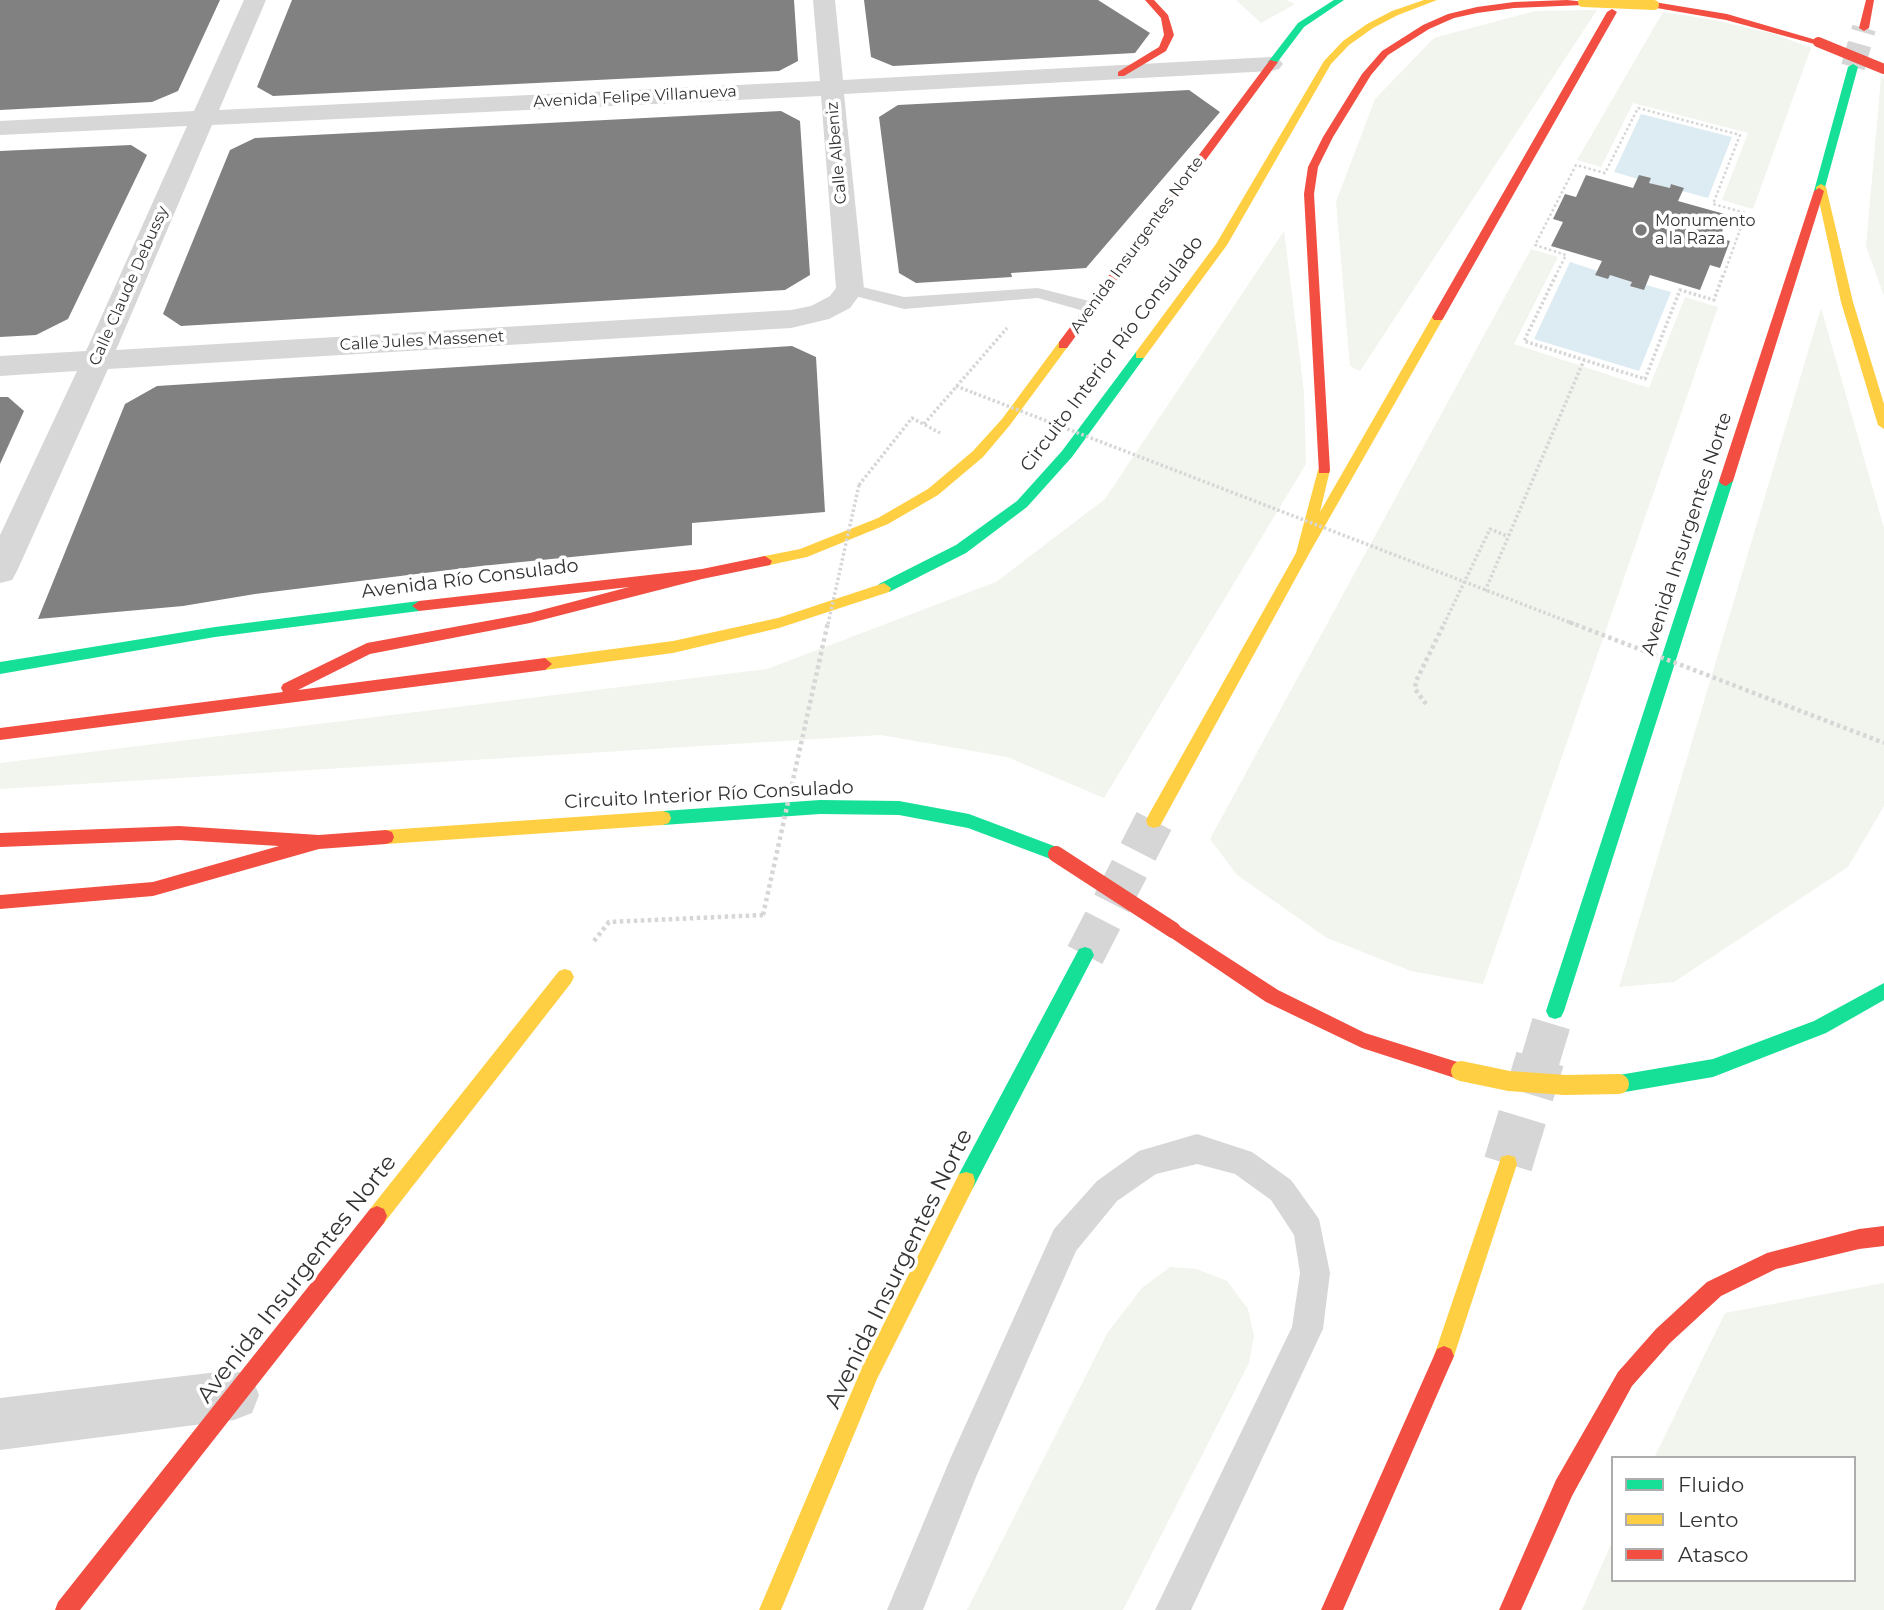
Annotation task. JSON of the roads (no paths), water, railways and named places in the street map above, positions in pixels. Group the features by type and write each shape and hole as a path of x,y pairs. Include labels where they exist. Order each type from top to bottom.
{"main road":[{"path":"1121,74 1150,60 1163,49 1169,35 1165,17 1149,0"},
{"name":"Avenida Insurgentes Norte","path":"933,492 978,454 1006,422 1301,25 1340,0"},
{"path":"1721,0 1752,7"},
{"path":"1864,28 1870,0"},
{"name":"Circuito Interior Río Consulado","path":"0,734 673,647 779,623 871,592 961,549 1022,504 1067,454 1221,245 1327,64 1346,43 1370,26 1428,1"},
{"path":"1303,553 1324,469 1309,194 1313,167 1367,74 1385,53 1426,27 1451,16 1514,5 1583,2 1654,5 1818,31 1884,69"},
{"path":"1154,821 1303,553 1612,12"},
{"path":"1845,35 1871,44"},
{"name":"Avenida Insurgentes Norte","path":"1555,1011 1821,186 1853,67"},
{"path":"1821,186 1847,302 1884,425"},
{"name":"Avenida Río Consulado","path":"0,668 215,632 702,574 802,552 883,521 933,492"},
{"path":"260,702 367,649 530,618 702,574"},
{"name":"Circuito Interior Río Consulado","path":"0,840 179,833 319,842 833,807 899,808 969,821 1056,854 1272,996 1362,1040 1461,1071 1509,1081 1564,1085 1619,1084 1713,1068 1820,1027 1884,991"},
{"path":"0,902 153,888 319,842"},
{"name":"Avenida Insurgentes Norte","path":"770,1610 870,1372 942,1227 1085,955"},
{"name":"Avenida Insurgentes Norte","path":"66,1610 565,977"},
{"path":"1332,1610 1449,1344 1508,1164"},
{"path":"1510,1610 1564,1488 1625,1379 1663,1336 1714,1289 1773,1260 1859,1239 1884,1236"}],"street":[{"name":"Calle Claude Debussy","path":"0,571 97,360 255,0"},
{"name":"Calle Albeniz","path":"824,0 845,296"},
{"name":"Avenida Felipe Villanueva","path":"0,128 1121,74 1271,64"},
{"name":"Calle Jules Massenet","path":"0,366 791,319 819,313 845,296"},
{"path":"0,1424 234,1395"}],"lane":[{"path":"845,296 904,303 1038,293 1091,307"},
{"path":"905,1610 962,1469 1066,1240 1107,1191 1149,1161 1198,1149 1242,1162 1281,1190 1308,1230 1315,1272 1307,1329 1173,1610"}],"tunnel":[{"path":"1853,67 1864,28"},
{"path":"1085,955 1154,821"},
{"path":"1540,1061 1555,1011"},
{"path":"1508,1164 1540,1059"}],"place":[{"name":"Monumento a la Raza","path":"1641,230"}]}
